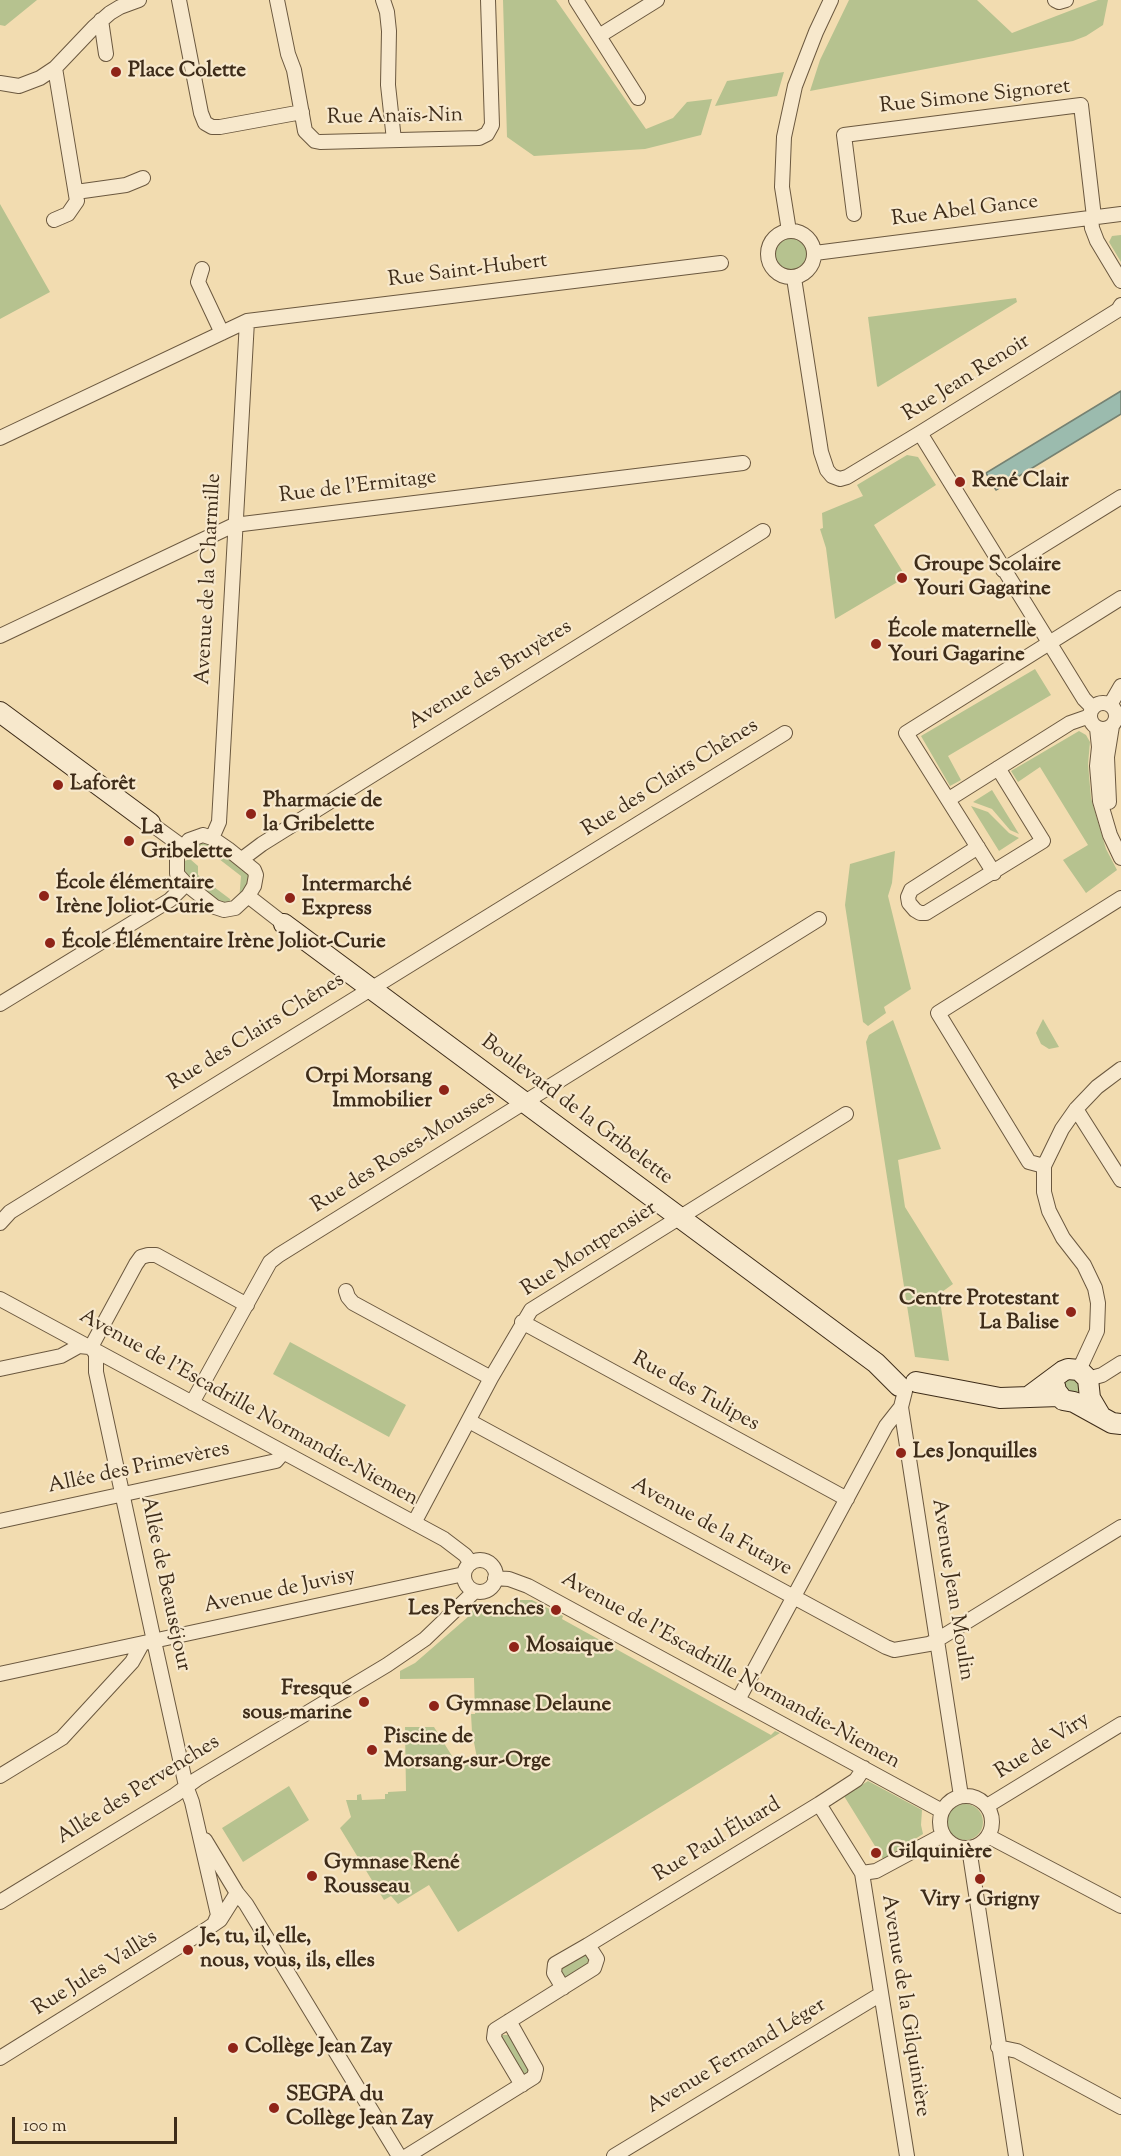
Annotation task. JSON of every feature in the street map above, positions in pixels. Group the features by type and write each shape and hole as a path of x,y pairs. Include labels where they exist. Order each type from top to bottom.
{"main road":[{"path":"0,712 150,824"},
{"name":"Boulevard de la Gribelette","path":"284,924 876,1363 905,1388 1000,1398 1028,1396 1078,1387"},
{"path":"1028,1396 1059,1375 1055,1385 1078,1387 1100,1415 1112,1423 1121,1424"}],"street":[{"path":"0,83 19,86 29,84 55,68 101,20 120,7 139,0"},
{"path":"179,0 201,113 205,123 220,128 302,112"},
{"name":"Rue Anaïs-Nin","path":"277,0 305,131 315,141 479,138 487,134 492,125 488,0"},
{"path":"383,0 389,31 388,84 394,140"},
{"path":"576,0 639,98"},
{"path":"599,36 657,0"},
{"path":"789,231 782,187 784,137 795,86 831,0"},
{"path":"1055,0 1059,2 1066,0"},
{"path":"101,20 106,54"},
{"path":"54,220 68,214 77,201 55,68"},
{"name":"Rue Simone Signoret","path":"854,214 844,135 1081,105 1092,217"},
{"path":"76,192 126,185 143,178"},
{"name":"Rue Abel Gance","path":"815,253 1121,214"},
{"path":"1092,217 1097,241 1121,280"},
{"path":"789,231 796,231 809,239 815,253 812,266 807,272 794,278 780,275 768,258 768,251 775,237 789,231"},
{"name":"Rue Saint-Hubert","path":"0,438 247,321 722,263"},
{"path":"202,269 198,282 222,333"},
{"name":"Rue Jean Renoir","path":"794,278 821,452 827,470 832,476 840,479 848,477 920,433 1118,310 1121,305"},
{"name":"Avenue de la Charmille","path":"212,838 219,822 247,321"},
{"path":"920,433 1093,717 1099,747 1097,766 1100,801 1110,835 1121,858"},
{"name":"Rue de l'Ermitage","path":"0,636 234,525 743,463"},
{"path":"1004,570 1121,497"},
{"name":"Avenue des Bruyères","path":"242,859 262,844 763,531"},
{"path":"994,873 906,733 1121,597"},
{"path":"1110,705 1121,687"},
{"path":"1093,717 1099,704 1110,705"},
{"path":"1110,705 1116,715 1107,757 1108,799 1121,838"},
{"path":"1093,717 1105,729 1112,726"},
{"path":"949,799 1070,723 1093,717"},
{"name":"Rue des Clairs Chênes","path":"0,1222 10,1212 785,733"},
{"path":"978,847 911,890 908,897 909,903 920,913 926,913 1043,842 998,768"},
{"path":"150,824 183,847"},
{"path":"203,835 212,838 242,859 256,875 254,886 248,896 235,908 224,910 215,907 177,874 177,856 183,847 196,836 203,835"},
{"path":"0,1004 170,900 186,884"},
{"name":"Boulevard de la Gribelette","path":"248,896 284,924"},
{"path":"1044,1166 1029,1162 938,1013 1121,898"},
{"name":"Rue des Roses-Mousses","path":"192,1403 270,1262 279,1255 819,919"},
{"path":"1078,1387 1097,1331 1098,1303 1095,1288 1084,1265 1063,1238 1049,1211 1044,1192 1044,1166 1062,1129 1076,1109 1097,1087 1121,1069"},
{"path":"1076,1109 1121,1180"},
{"name":"Rue Montpensier","path":"414,1523 491,1378 531,1310 846,1114"},
{"path":"0,1369 61,1356 79,1346 91,1347 136,1264 141,1257 148,1255 156,1255 247,1305"},
{"path":"346,1291 353,1303 491,1378"},
{"name":"Avenue de l'Escadrille Normandie-Niemen","path":"0,1299 444,1539 465,1556 468,1569"},
{"name":"Rue des Tulipes","path":"522,1322 847,1499"},
{"name":"Allée de Beauséjour","path":"91,1347 96,1354 96,1372 123,1495 148,1642 199,1831"},
{"path":"1078,1387 1121,1363"},
{"path":"738,1700 905,1388"},
{"name":"Avenue Jean Moulin","path":"905,1388 937,1640 962,1796"},
{"name":"Avenue de la Futaye","path":"469,1421 894,1650 929,1644 937,1640 1121,1527"},
{"name":"Allée des Primevères","path":"0,1521 276,1461 283,1453"},
{"path":"481,1560 494,1568 495,1578 488,1589 475,1591 465,1583 468,1569 481,1560"},
{"name":"Avenue de Juvisy","path":"0,1674 468,1569"},
{"name":"Avenue de l'Escadrille Normandie-Niemen","path":"495,1578 518,1581 528,1586 942,1811"},
{"name":"Allée des Pervenches","path":"0,1902 416,1646 475,1591"},
{"path":"0,1776 62,1738 148,1642"},
{"name":"Rue de Viry","path":"987,1806 1121,1724"},
{"name":"Rue Paul Éluard","path":"563,1988 554,1973 555,1964 819,1804 856,1780 864,1768"},
{"path":"962,1796 975,1798 987,1806 992,1821 988,1836 976,1846 969,1848 954,1845 943,1835 940,1827 942,1811 947,1804 962,1796"},
{"name":"Avenue de la Gilquinière","path":"819,1804 862,1873 907,2156"},
{"path":"199,1831 399,2156"},
{"path":"199,1831 218,1915 214,1924"},
{"path":"862,1873 876,1871 943,1835"},
{"path":"988,1836 1121,1906"},
{"path":"969,1848 1016,2156"},
{"name":"Rue Jules Vallès","path":"0,2058 220,1920 237,1893"},
{"path":"522,2085 494,2038 495,2030 594,1968 597,1959 588,1944"},
{"name":"Avenue Fernand Léger","path":"619,2155 881,1994"},
{"path":"407,2156 534,2077 536,2069 509,2021"},
{"path":"998,2047 1017,2050 1121,2107"}],"green space":[{"path":"0,0 37,0 5,26 0,25"},
{"path":"503,0 556,0 646,129 673,118 687,102 712,99 701,135 645,149 534,156 507,137"},
{"path":"849,0 977,0 1012,33 1098,0 1108,0 1103,25 1073,41 810,91 820,60"},
{"path":"784,72 777,96 715,106 727,81"},
{"path":"0,204 50,292 0,319"},
{"path":"1121,235 1121,262 1109,242 1112,236"},
{"path":"791,236 804,241 809,254 804,267 791,272 778,267 773,254 778,241"},
{"path":"1016,298 1017,302 877,386 868,317"},
{"path":"907,455 918,457 936,485 874,525 906,577 835,619 826,548 820,529 823,528 822,513 863,496 857,485"},
{"path":"1035,669 1051,695 948,756 961,780 950,786 921,736"},
{"path":"1079,731 1086,735 1090,742 1088,764 1091,798 1106,849 1117,870 1086,893 1063,860 1088,845 1040,767 1018,782 1011,771"},
{"path":"992,790 1019,834 1010,830 992,809 973,802"},
{"path":"971,806 988,812 1009,833 1019,838 999,851"},
{"path":"203,839 248,869 251,879 239,901 241,876 201,845 200,850 181,856 185,850"},
{"path":"895,851 892,883 888,896 911,989 884,1007 886,1013 868,1026 863,1022 845,905 850,864"},
{"path":"190,859 198,866 198,875 230,899 231,905 221,904 185,878 179,863"},
{"path":"1043,1019 1059,1047 1049,1049 1041,1044 1036,1033"},
{"path":"893,1020 941,1149 898,1160 905,1207 953,1284 939,1294 949,1361 915,1357 866,1042 869,1035"},
{"path":"290,1342 406,1405 389,1437 273,1374"},
{"path":"1064,1379 1078,1379 1079,1391 1068,1395 1062,1382"},
{"path":"513,1600 532,1600 771,1735 775,1731 780,1733 458,1932 429,1885 398,1904 391,1896 384,1900 340,1828 351,1817 346,1800 357,1800 357,1795 361,1794 362,1800 385,1799 385,1794 388,1792 406,1791 405,1727 434,1727 457,1764 477,1758 471,1714 475,1714 474,1678 400,1679 400,1671 415,1663 472,1615 472,1607 498,1610"},
{"path":"868,1781 922,1810 923,1834 883,1859 844,1796"},
{"path":"289,1786 309,1820 243,1862 222,1828"},
{"path":"965,1804 978,1809 983,1822 978,1835 965,1840 952,1835 947,1822 952,1809"},
{"path":"583,1954 591,1957 590,1965 567,1979 561,1976 561,1969"},
{"path":"502,2035 509,2035 530,2068 530,2072 524,2076 500,2038"}],"shaded area":[{"path":"1121,391 1121,414 996,490 986,473"}],"place":[{"name":"Place Colette","path":"116,72"},
{"name":"René Clair","path":"960,482"},
{"name":"Groupe Scolaire Youri Gagarine","path":"902,578"},
{"name":"École maternelle Youri Gagarine","path":"876,644"},
{"name":"Laforêt","path":"58,785"},
{"name":"Pharmacie de la Gribelette","path":"251,814"},
{"name":"La Gribelette","path":"129,841"},
{"name":"École élémentaire Irène Joliot-Curie","path":"44,896"},
{"name":"Intermarché Express","path":"290,898"},
{"name":"École Élémentaire Irène Joliot-Curie","path":"50,943"},
{"name":"Orpi Morsang Immobilier","path":"444,1090"},
{"name":"Centre Protestant La Balise","path":"1071,1312"},
{"name":"Les Jonquilles","path":"901,1453"},
{"name":"Les Pervenches","path":"556,1610"},
{"name":"Mosaique","path":"514,1647"},
{"name":"Fresque sous-marine","path":"364,1702"},
{"name":"Gymnase Delaune","path":"434,1706"},
{"name":"Piscine de Morsang-sur-Orge","path":"372,1750"},
{"name":"Gilquinière","path":"876,1853"},
{"name":"Gymnase René Rousseau","path":"312,1876"},
{"name":"Viry - Grigny","path":"980,1879"},
{"name":"Je, tu, il, elle, nous, vous, ils, elles","path":"188,1950"},
{"name":"Collège Jean Zay","path":"233,2048"},
{"name":"SEGPA du Collège Jean Zay","path":"274,2108"}]}
